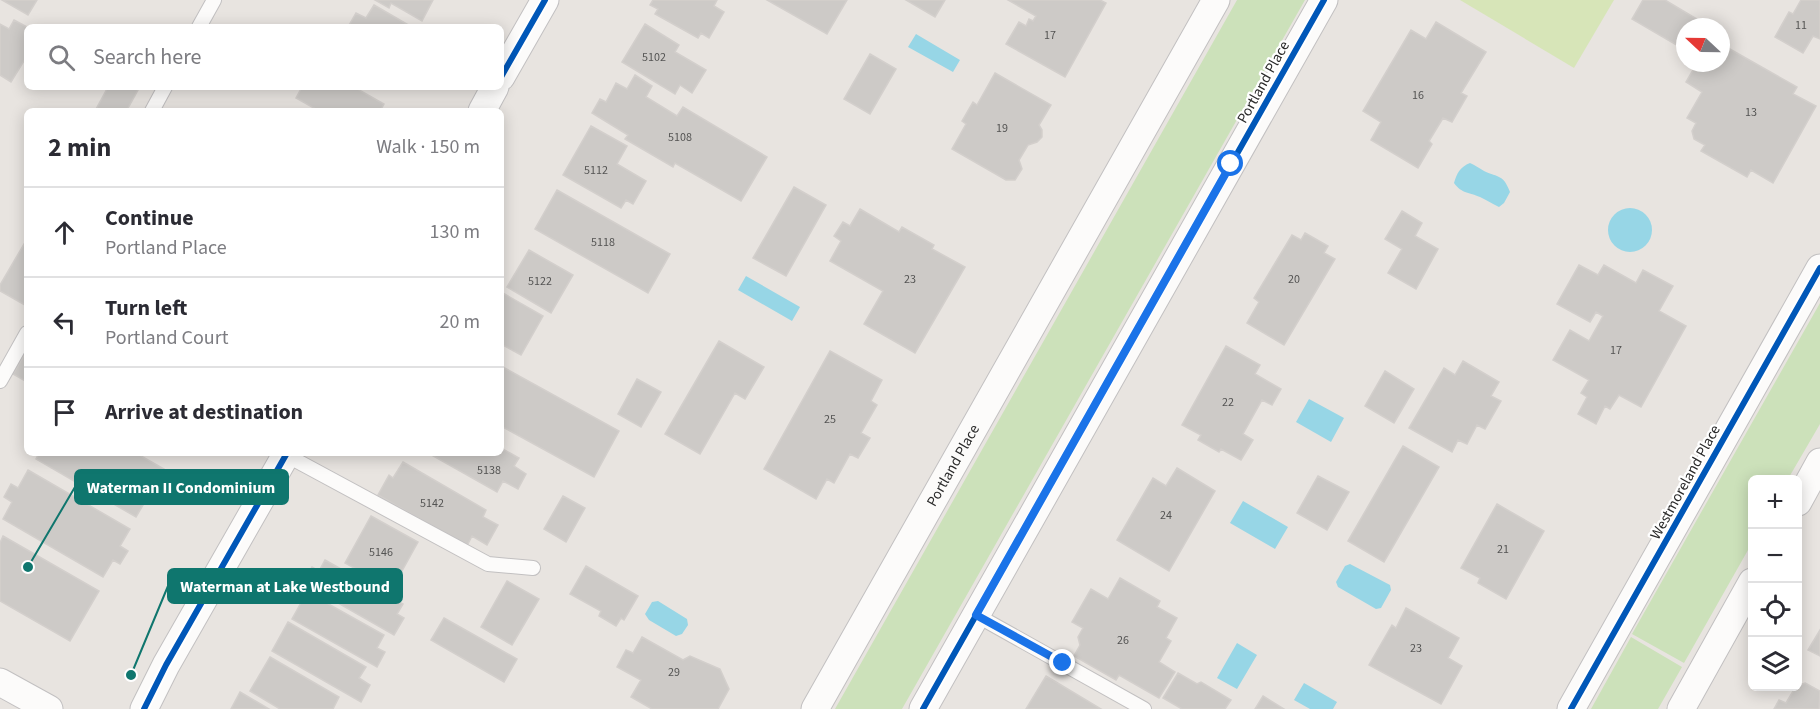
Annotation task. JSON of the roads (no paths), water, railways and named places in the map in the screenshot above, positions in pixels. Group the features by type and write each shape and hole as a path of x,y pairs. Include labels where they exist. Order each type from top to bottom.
{"street":[{"path":"504,72 545,0"},
{"name":"Portland Place","path":"815,709 1216,0"},
{"name":"Portland Place","path":"923,709 1324,0"},
{"path":"484,108 493,90"},
{"name":"Westmoreland Place","path":"1571,709 1820,268"},
{"path":"144,709 166,666 286,456"},
{"path":"1802,493 1820,462"},
{"path":"1681,709 1751,583"},
{"path":"0,682 49,709"}],"lane":[{"path":"201,24 214,0"},
{"path":"154,108 163,90"},
{"path":"0,381 24,338"},
{"path":"291,456 488,564 533,568"},
{"path":"976,615 1144,709"}],"water":[{"path":"916,34 960,60 953,72 908,47"},
{"path":"1470,163 1500,177 1505,182 1510,192 1499,207 1463,191 1454,183 1459,171"},
{"path":"1630,208 1645,215 1652,230 1645,245 1630,252 1615,245 1608,230 1615,215"},
{"path":"746,276 800,307 792,321 738,290"},
{"path":"1309,399 1344,418 1331,442 1296,422"},
{"path":"1243,501 1288,527 1275,549 1230,523"},
{"path":"1350,564 1390,585 1391,590 1381,608 1376,609 1338,587 1336,582 1345,566"},
{"path":"658,601 687,619 688,625 682,634 676,636 649,620 645,614 652,602"},
{"path":"1237,643 1257,655 1237,689 1217,678"},
{"path":"1304,683 1337,702 1333,709 1310,709 1294,700"}],"place":[{"name":"Waterman II Condominium","path":"28,567"},
{"name":"Waterman at Lake Westbound","path":"131,675"}]}
